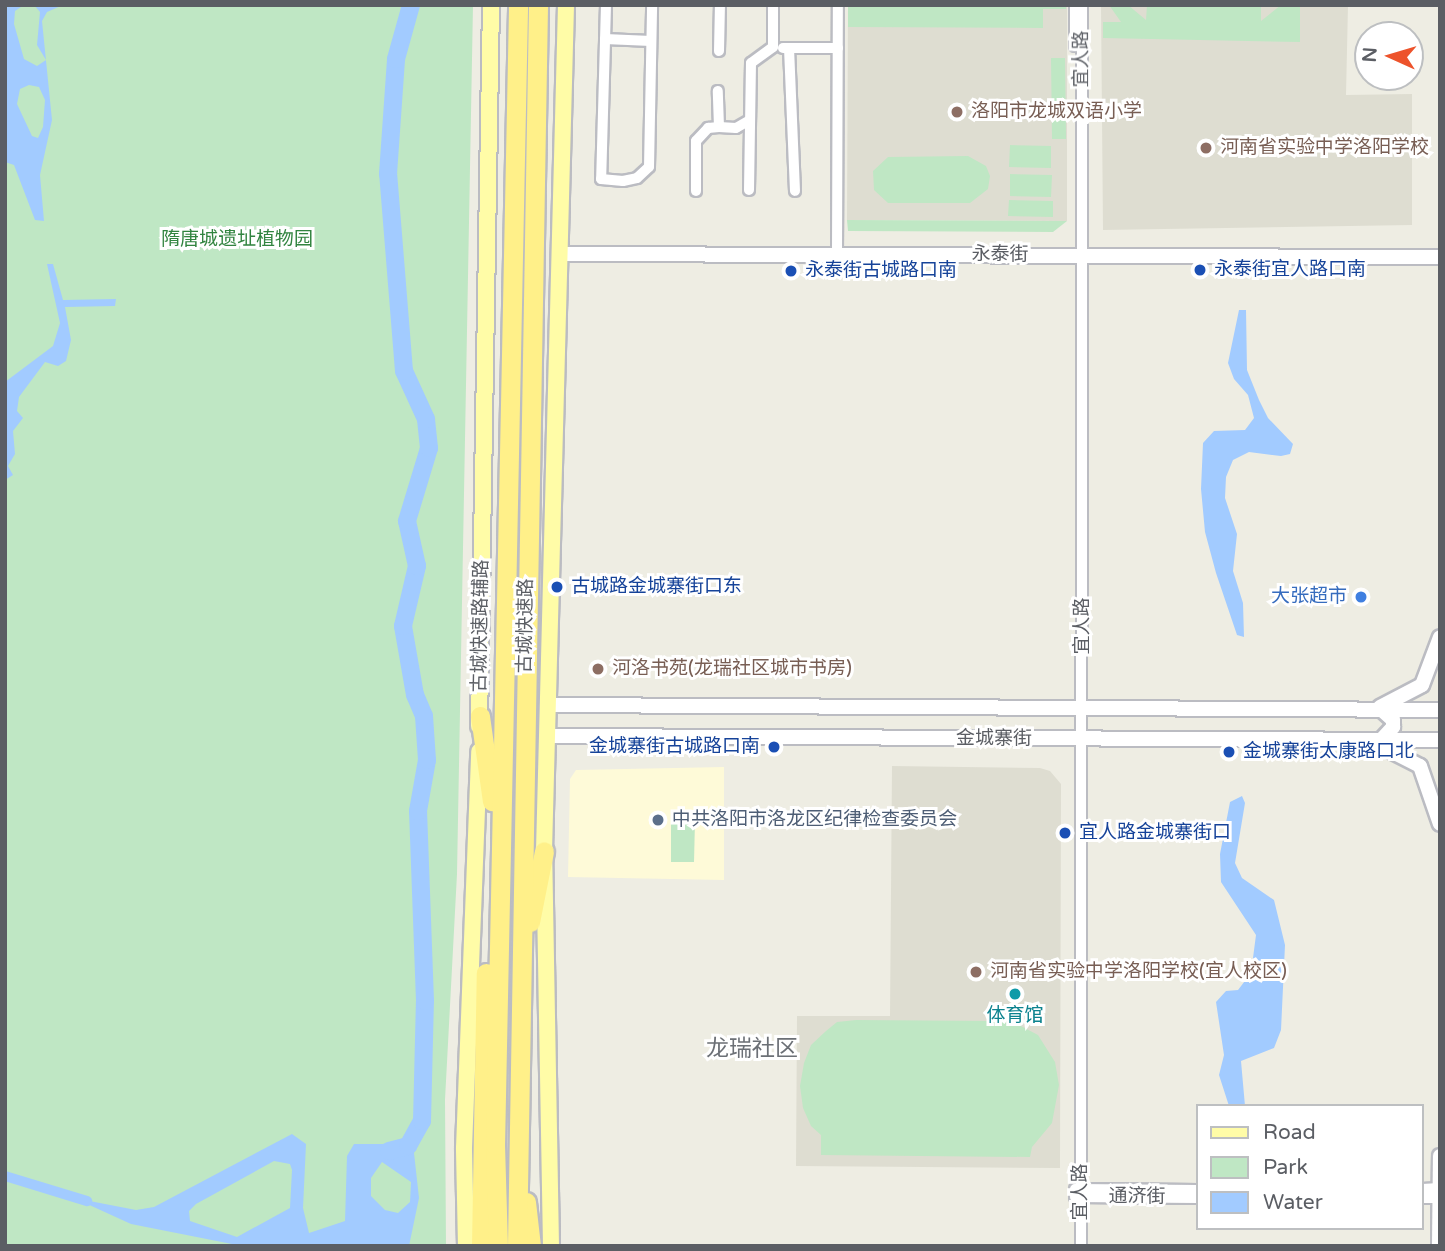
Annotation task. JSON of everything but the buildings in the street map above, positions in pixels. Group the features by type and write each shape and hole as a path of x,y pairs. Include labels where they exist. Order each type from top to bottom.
{"highway":[{"name":"古城快速路","path":"498,1246 500,857 518,5"},
{"name":"古城快速路","path":"517,1246 517,1049 538,5"},
{"path":"480,716 500,857 485,981 481,1080 481,1246"},
{"path":"520,975 544,851"},
{"path":"518,1123 531,1246"}],"main road":[{"name":"古城快速路辅路","path":"466,1246 464,1148 480,716 491,5"},
{"path":"551,1246 544,851 550,705 566,5"},
{"name":"永泰街","path":"1079,252 1440,249"},
{"name":"永泰街","path":"560,251 1079,252 1440,257"},
{"path":"1440,637 1422,685 1377,710 1393,720 1393,727 1375,740 1420,766 1440,824"},
{"name":"金城寨街","path":"550,705 1440,710"},
{"name":"金城寨街","path":"549,736 1440,740"},
{"path":"1439,1246 1440,1156"}],"street":[{"path":"606,5 601,179 623,181 637,178 649,167 652,5"},
{"path":"719,51 720,5"},
{"path":"773,5 773,47"},
{"path":"837,251 838,5"},
{"name":"宜人路","path":"1074,5 1079,252"},
{"name":"宜人路","path":"1081,1246 1078,1193 1079,252 1082,5"},
{"path":"605,39 651,41"},
{"path":"749,190 751,63 773,47 838,47"},
{"path":"789,48 795,191"},
{"path":"718,91 719,127"},
{"path":"696,191 696,141 708,128 736,128 750,120"},
{"name":"通济街","path":"1078,1193 1196,1189"},
{"name":"宜人路","path":"1074,1246 1078,1193"},
{"name":"通济街","path":"1078,1193 1196,1198"}],"shaded area":[{"name":"洛阳市龙城双语小学","path":"848,5 1067,5 1067,221 847,220"},
{"name":"河南省实验中学洛阳学校","path":"1101,5 1348,5 1346,95 1412,94 1412,225 1103,230"},
{"name":"河南省实验中学洛阳学校(宜人校区)","path":"892,766 1040,768 1050,771 1061,784 1060,1168 796,1166 797,1016 890,1016"},
{"path":"724,767 724,880 568,877 570,779 576,770"}],"green space":[{"name":"隋唐城遗址植物园","path":"5,5 473,5 457,874 445,1100 446,1246 5,1246"},
{"path":"848,5 1066,5 1066,9 1043,9 1043,28 848,27"},
{"path":"1109,5 1128,5 1146,20 1147,5 1261,5 1261,21 1281,5 1300,5 1300,42 1103,38 1103,22 1121,22"},
{"path":"1051,58 1065,58 1066,139 1052,139"},
{"path":"1010,145 1051,146 1051,168 1009,167"},
{"path":"968,156 986,166 990,176 988,189 970,203 888,203 874,190 873,171 888,157"},
{"path":"1010,174 1052,175 1051,197 1010,196"},
{"path":"1009,200 1053,201 1053,217 1008,216"},
{"path":"847,220 1067,221 1053,232 848,231"},
{"path":"671,821 695,821 694,862 671,862"},
{"path":"993,1021 1017,1024 1038,1035 1055,1062 1059,1085 1052,1123 1032,1147 1030,1157 821,1155 821,1135 811,1126 803,1108 800,1086 804,1063 811,1045 826,1031 837,1022"}],"water":[{"path":"5,5 24,5 15,11 14,24 24,59 37,66 46,60 52,120 40,175 44,221 35,220 14,165 5,162","holes":["29,85 39,87 45,100 43,127 38,138 32,136 17,104 20,89"]},
{"path":"34,5 63,5 47,12 42,21 46,60 37,45 40,12"},
{"path":"47,264 53,264 63,300 116,299 115,306 65,307 71,340 66,361 58,366 45,362 19,397 17,411 23,418 13,431 15,454 8,466 13,475 5,480 5,382 53,346 60,323"},
{"path":"1239,310 1246,310 1247,370 1259,400 1268,418 1293,444 1290,454 1281,456 1249,452 1233,460 1226,477 1225,498 1237,534 1233,571 1243,603 1244,637 1237,635 1216,573 1205,532 1201,489 1203,443 1214,431 1245,430 1254,418 1248,395 1234,379 1228,363"},
{"path":"1242,796 1245,803 1235,863 1242,878 1274,900 1285,945 1281,1030 1274,1048 1241,1061 1245,1104 1228,1104 1219,1075 1224,1055 1216,1002 1226,991 1238,990 1251,973 1256,935 1221,882 1220,854 1230,802"},
{"path":"292,1134 306,1144 303,1208 309,1233 345,1221 347,1156 354,1144 413,1144 419,1198 409,1246 242,1246 131,1224 74,1198 136,1210 154,1207","holes":["274,1161 290,1164 290,1208 237,1237 190,1221 189,1211 196,1204","382,1162 411,1182 410,1202 398,1213 385,1210 371,1196 371,1178"]}],"waterway":[{"path":"389,1151 408,1146 422,1121 425,1001 418,811 427,760 424,716 415,695 403,626 417,566 407,521 429,448 426,419 404,371 388,174 396,59 411,5"},
{"path":"5,1176 87,1201"}],"place":[{"name":"洛阳市龙城双语小学","path":"957,112"},
{"name":"河南省实验中学洛阳学校","path":"1206,148"},
{"name":"永泰街宜人路口南","path":"1200,270"},
{"name":"永泰街古城路口南","path":"791,271"},
{"name":"古城路金城寨街口东","path":"557,587"},
{"name":"大张超市","path":"1361,597"},
{"name":"河洛书苑(龙瑞社区城市书房)","path":"598,669"},
{"name":"金城寨街古城路口南","path":"774,747"},
{"name":"金城寨街太康路口北","path":"1229,752"},
{"name":"中共洛阳市洛龙区纪律检查委员会","path":"658,820"},
{"name":"宜人路金城寨街口","path":"1065,833"},
{"name":"河南省实验中学洛阳学校(宜人校区)","path":"976,972"},
{"name":"体育馆","path":"1015,994"}],"district":[{"name":"龙瑞社区","path":"752,1049"}]}
